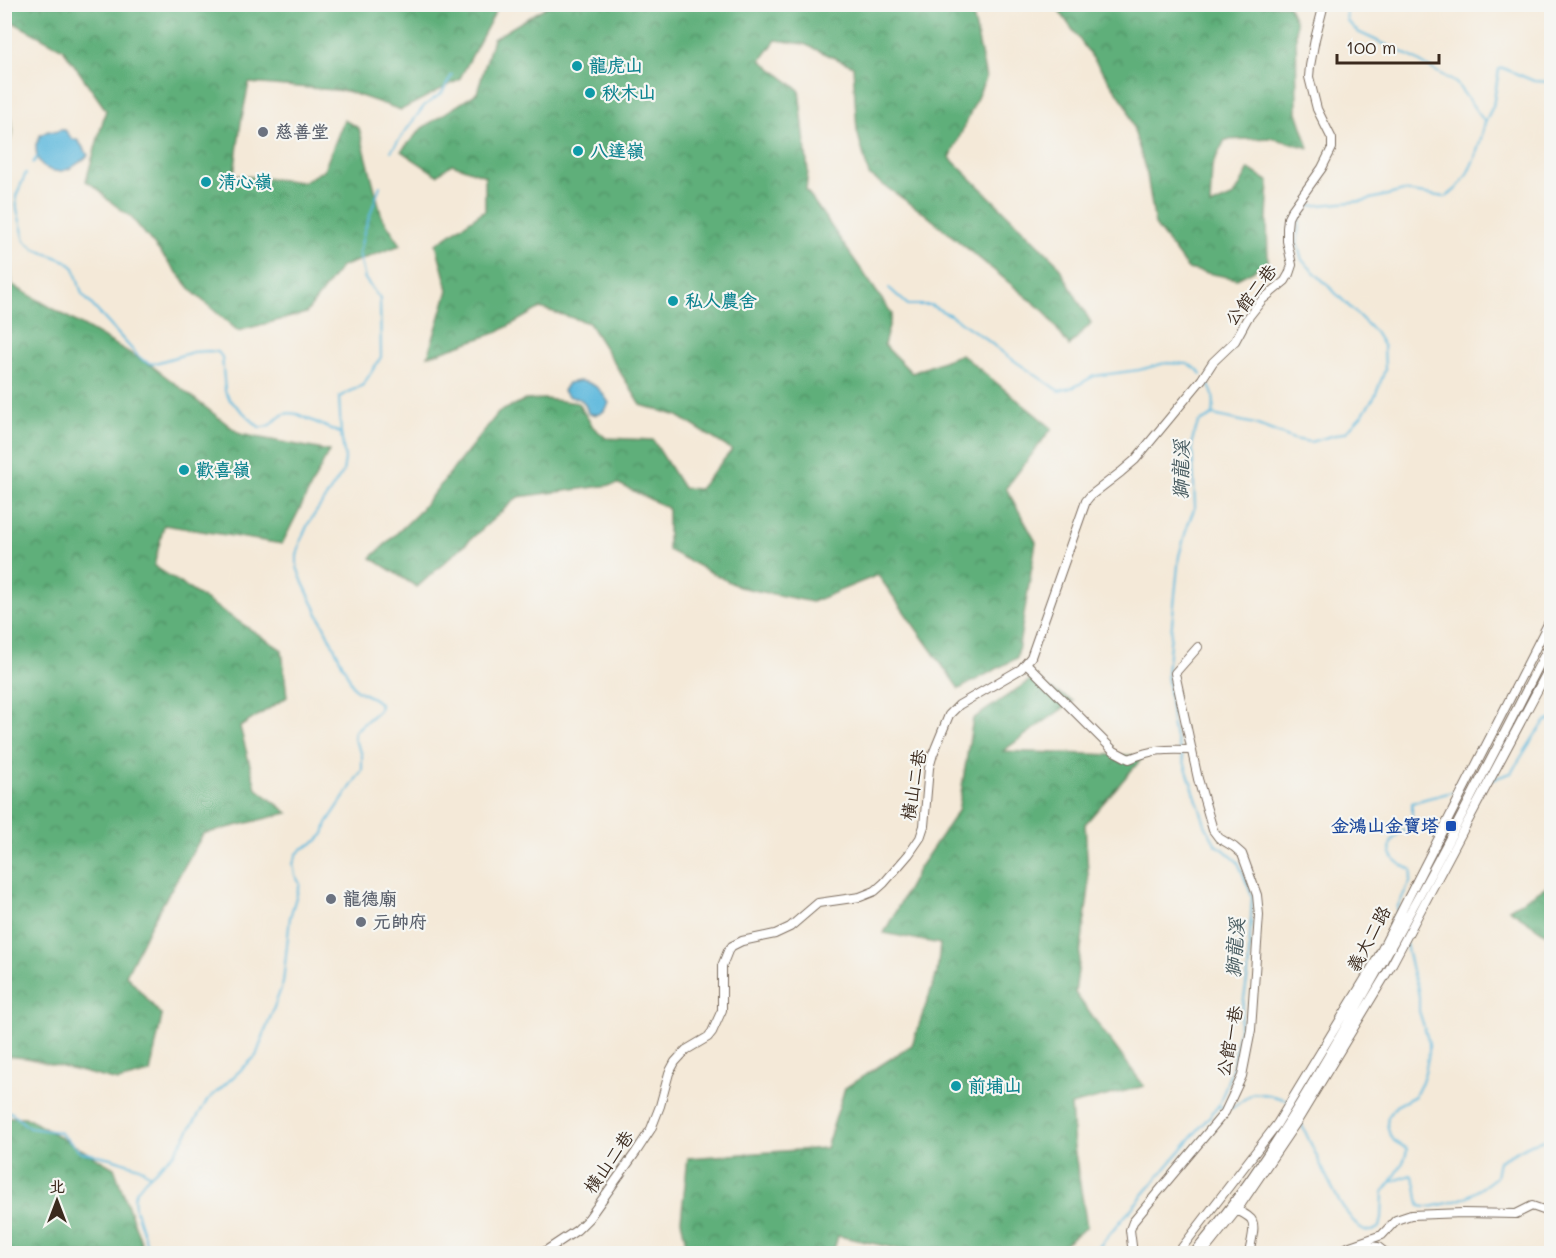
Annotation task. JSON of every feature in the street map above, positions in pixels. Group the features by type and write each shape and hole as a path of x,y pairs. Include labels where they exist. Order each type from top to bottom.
{"street":[{"name":"公館二巷","path":"1027,664 1086,501 1135,460 1213,363 1235,341 1247,319 1262,300 1289,274 1292,265 1287,241 1288,218 1332,148 1332,139 1317,109 1310,77 1313,48 1324,4"},
{"name":"義大二路","path":"1176,1254 1277,1124 1377,959 1551,616"},
{"name":"義大二路","path":"1193,1254 1234,1208 1290,1122 1384,962 1551,640"},
{"name":"公館一巷","path":"1133,1254 1130,1230 1132,1222 1225,1112 1242,1076 1251,1030 1259,915 1257,895 1242,854 1219,838 1213,830 1188,750 1175,674 1198,647"},
{"name":"義大二路","path":"1202,1254 1298,1120 1392,966 1551,663"},
{"path":"1027,664 1114,751 1129,759 1150,751 1188,750"},
{"name":"橫山二巷","path":"541,1254 577,1230 589,1218 651,1129 669,1073 675,1062 686,1050 708,1037 712,1032 722,1010 722,966 732,946 742,941 775,934 790,927 818,903 860,897 876,891 920,838 924,826 929,768 949,715 958,705 1027,664"},
{"path":"1335,1254 1382,1235 1396,1220 1411,1215 1516,1214 1532,1206 1551,1213"},
{"path":"1234,1208 1253,1221 1249,1254"},
{"path":"1350,1246 1378,1247 1387,1254"}],"green space":[{"path":"551,4 971,5 986,78 950,158 1056,262 1091,323 1069,346 1045,312 925,214 869,175 857,131 853,66 804,44 776,40 761,60 799,90 808,171 806,190 892,314 884,345 912,373 961,354 1052,428 1006,488 1036,542 1017,658 959,689 878,575 812,602 739,587 668,550 668,508 619,484 518,497 417,587 371,558 417,514 499,412 525,400 545,399 578,403 593,427 606,438 653,440 683,488 699,489 732,450 678,416 641,405 589,323 540,308 498,332 428,356 448,290 436,244 485,210 485,176 452,164 437,175 401,151 422,128 477,93 493,39"},
{"path":"4,5 499,5 459,80 401,110 346,91 249,83 234,175 303,182 324,170 344,120 359,128 382,217 401,245 341,267 306,313 238,331 194,293 131,217 86,181 106,110 63,49 5,18"},
{"path":"1055,5 1288,5 1296,22 1297,112 1309,148 1272,138 1225,140 1212,166 1210,206 1234,196 1249,169 1269,182 1268,263 1237,279 1188,269 1155,225 1147,175 1127,106"},
{"path":"4,92 13,130 5,159 4,159"},
{"path":"4,186 12,285 151,365 240,434 329,451 282,544 164,525 154,566 282,650 287,697 240,727 256,788 288,813 203,834 151,924 126,975 162,1016 150,1073 118,1081 27,1058 5,1056"},
{"path":"1032,679 1073,701 1003,751 1144,756 1085,824 1089,888 1075,993 1144,1086 1071,1105 1074,1147 1087,1227 1052,1253 918,1253 838,1236 833,1253 688,1254 681,1220 688,1158 826,1148 845,1088 912,1045 937,973 940,944 884,933 919,868 958,811 973,719"},
{"path":"1552,884 1551,937 1509,909"},
{"path":"5,1117 25,1117 114,1168 145,1253 5,1253"}],"water":[{"path":"65,130 72,139 77,140 88,155 67,170 50,170 38,159 36,144 39,136 48,131"},
{"path":"579,381 593,385 603,394 609,403 603,412 595,415 588,413 582,401 566,395 563,391 568,383"}],"waterway":[{"name":"獅龍溪","path":"1093,1254 1219,1105 1233,1066 1248,974 1252,896 1238,862 1216,845 1206,827 1173,729 1167,673 1179,556 1195,507 1192,441 1198,423 1213,415 1255,424 1294,439 1310,442 1346,432 1375,396 1385,370 1384,347 1375,332 1302,260 1297,243 1300,216 1309,206 1362,201 1404,191 1446,197 1463,181 1472,165 1485,122 1456,83 1408,55 1358,32 1347,21 1345,4"},
{"path":"1485,122 1493,106 1499,69 1503,68 1534,81 1552,82"},
{"path":"391,151 424,106 442,93 452,75"},
{"path":"33,163 37,157"},
{"path":"26,173 16,196 25,241 35,249 66,261 74,268 82,294 144,361 152,364 193,352 218,352 222,357 225,391 230,400 259,427 265,427 280,416 290,413 340,433"},
{"path":"150,1254 135,1208 134,1197 145,1180 176,1151 207,1101 256,1056 283,983 290,917 300,884 293,864 302,849 317,841 324,834 327,823 362,770 362,754 354,739 355,731 379,710 380,704 377,701 354,688 303,583 297,567 297,556 308,524 343,472 345,459 339,397 363,385 381,357 380,299 365,279 359,253 380,186"},
{"path":"889,288 908,305 930,305 950,315 1059,391 1074,387 1094,376 1139,370 1165,363 1188,364 1198,370 1201,375"},
{"path":"1205,380 1213,396 1213,415"},
{"path":"1493,779 1511,773 1535,735 1545,722 1552,719"},
{"path":"1398,913 1397,908 1410,882 1412,870 1395,860 1390,846 1394,838 1406,830 1412,817 1412,803 1462,789"},
{"path":"1391,1182 1403,1162 1407,1149 1390,1136 1388,1117 1396,1106 1415,1096 1425,1072 1429,1052 1429,1043 1419,1011 1417,985 1406,944"},
{"path":"1219,1107 1232,1108 1253,1093 1269,1095 1288,1102"},
{"path":"4,1110 12,1113 29,1128 59,1132 81,1152 139,1167 150,1175"},
{"path":"1300,1122 1341,1203 1361,1228 1371,1231 1380,1227 1383,1192 1391,1182 1411,1175 1415,1182 1420,1206 1429,1207 1456,1201 1470,1195 1496,1177 1499,1161 1531,1144 1552,1138"}],"place":[{"name":"龍虎山","path":"577,66"},
{"name":"秋木山","path":"590,93"},
{"name":"慈善堂","path":"263,132"},
{"name":"八達嶺","path":"578,151"},
{"name":"清心嶺","path":"206,182"},
{"name":"私人農舍","path":"673,301"},
{"name":"歡喜嶺","path":"184,470"},
{"name":"金鴻山金寶塔","path":"1451,826"},
{"name":"龍德廟","path":"331,899"},
{"name":"元帥府","path":"361,922"},
{"name":"前埔山","path":"956,1086"}]}
